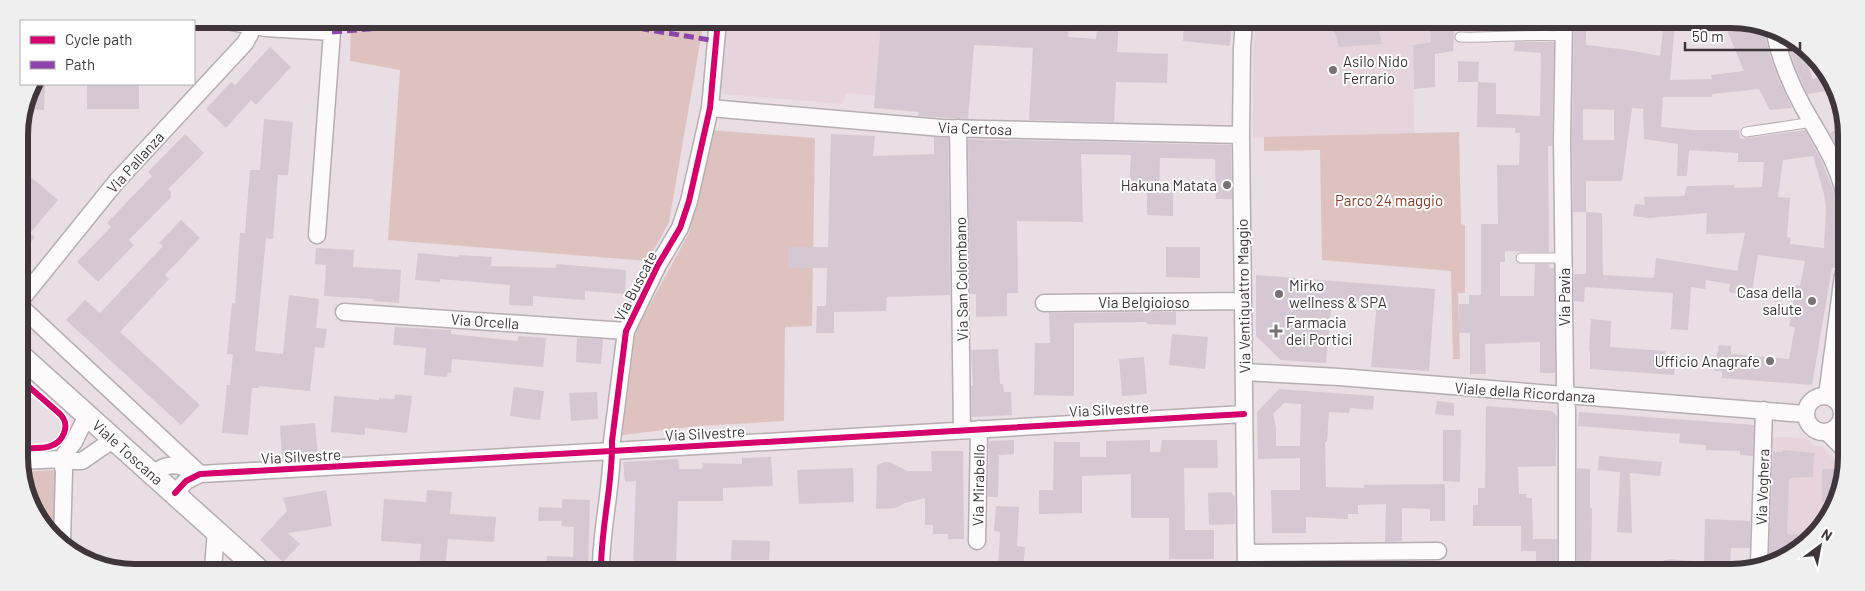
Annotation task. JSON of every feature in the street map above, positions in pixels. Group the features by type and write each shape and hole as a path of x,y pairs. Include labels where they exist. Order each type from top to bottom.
{"street":[{"name":"Via Pallanza","path":"28,291 109,191 245,43 252,28"},
{"path":"279,28 332,32 317,235"},
{"name":"Via Buscate","path":"601,564 603,530 613,461 612,441 626,331 684,220 710,108 717,28"},
{"name":"Via Ventiquattro Maggio","path":"1244,28 1241,136 1246,563"},
{"name":"Via Pavia","path":"1563,29 1562,139 1567,409 1567,563"},
{"path":"1777,39 1797,95 1836,164 1838,171"},
{"name":"Via Certosa","path":"710,108 958,128 1241,136"},
{"name":"Via San Colombano","path":"958,128 962,430"},
{"name":"Via Belgioioso","path":"1044,303 1243,301"},
{"name":"Via Orcella","path":"344,312 626,331"},
{"path":"28,313 200,474 186,481 175,494"},
{"path":"1827,396 1838,313"},
{"name":"Viale Toscana","path":"28,362 252,564"},
{"name":"Viale della Ricordanza","path":"1244,372 1338,377 1805,414"},
{"path":"1838,404 1833,398 1822,396 1812,400 1805,414 1806,420 1814,430 1826,432 1838,425"},
{"name":"Via Voghera","path":"1759,559 1764,410"},
{"name":"Via Silvestre","path":"153,474 162,467 173,465 179,465 200,474 612,452 1244,414"},
{"path":"61,459 74,442 87,415"},
{"name":"Via Mirabello","path":"977,541 979,429"},
{"path":"1826,432 1838,443"},
{"path":"28,461 61,459 82,461 114,439"},
{"path":"61,459 64,471 62,535"},
{"path":"213,564 216,531"},
{"path":"1246,553 1438,551"}],"lane":[{"path":"1460,37 1494,38 1563,29"},
{"path":"1746,132 1813,122"},
{"path":"1521,258 1564,258"}],"shaded area":[{"path":"725,28 880,28 875,96 847,93 842,104 724,94 719,88"},
{"name":"Asilo Nido Ferrario","path":"1255,28 1430,28 1431,42 1413,45 1414,134 1253,138 1253,52"},
{"path":"1769,437 1806,438 1814,446 1822,446 1837,465 1834,484 1823,510 1815,521 1795,521 1795,541 1766,557"}],"green space":[{"path":"351,28 703,28 669,222 648,261 388,240 400,70 350,61"},
{"path":"709,130 815,138 812,326 785,327 784,421 698,426 622,435 636,330 689,233"},
{"name":"Parco 24 maggio","path":"1459,132 1461,224 1465,225 1465,293 1458,293 1460,359 1453,359 1451,271 1322,260 1320,150 1264,151 1264,137"},
{"path":"53,470 57,476 55,528 39,504 33,491 28,472"}],"building":[{"path":"880,28 1069,28 1068,37 1096,39 1097,28 1119,28 1117,52 1168,54 1167,83 1116,82 1114,122 1029,120 1033,48 974,45 968,119 918,116 919,112 874,108"},
{"path":"1184,28 1231,28 1230,46 1183,41"},
{"path":"1331,28 1378,28 1382,44 1339,47"},
{"path":"1430,28 1454,29 1453,51 1435,54 1435,87 1414,89 1413,45 1431,42"},
{"path":"1516,28 1532,28 1532,29 1516,30"},
{"path":"1574,28 1586,28 1586,45 1660,56 1663,28 1675,28 1670,80 1712,79 1711,75 1744,71 1726,28 1744,28 1765,34 1769,53 1792,108 1770,110 1759,89 1712,94 1712,97 1663,97 1661,127 1694,130 1739,130 1740,139 1806,131 1838,199 1838,266 1832,268 1812,385 1722,378 1722,371 1714,371 1719,345 1731,346 1731,354 1789,359 1795,327 1789,326 1794,298 1792,298 1794,285 1800,286 1805,261 1758,255 1751,297 1729,292 1730,284 1706,280 1705,289 1691,287 1688,330 1671,329 1673,293 1585,287 1584,302 1574,301 1574,274 1586,274 1586,212 1573,212","holes":["1632,108 1643,109 1644,139 1678,144 1677,176 1687,176 1689,150 1738,153 1738,162 1764,162 1762,187 1734,188 1734,185 1687,186 1684,196 1644,197 1645,205 1635,204 1633,216 1648,218 1707,213 1706,234 1745,233 1737,271 1656,258 1654,278 1603,275 1602,213 1586,212 1586,181 1622,181","1583,109 1614,110 1614,140 1583,140","1813,156 1824,194 1826,209 1824,248 1790,244 1791,238 1787,237 1790,198 1778,197 1783,160"]},
{"path":"1515,42 1554,42 1552,146 1548,146 1549,252 1505,251 1505,262 1500,262 1500,296 1534,296 1535,264 1549,264 1550,268 1554,268 1555,373 1540,373 1540,342 1485,344 1486,374 1470,374 1470,333 1459,333 1459,304 1469,304 1469,295 1481,295 1481,224 1498,224 1497,165 1519,165 1520,133 1515,133 1515,128 1477,127 1478,82 1496,83 1496,114 1540,116 1541,53 1514,51"},
{"path":"1788,45 1806,59 1813,79 1820,77 1828,91 1807,94"},
{"path":"270,47 291,67 256,105 251,100 226,128 206,109 231,82 235,85"},
{"path":"1458,61 1479,62 1478,82 1458,82"},
{"path":"40,85 45,85 44,110 31,109"},
{"path":"87,85 139,85 139,109 87,109"},
{"path":"264,119 293,122 288,175 278,175 273,239 266,238 255,351 283,354 289,295 319,299 316,328 327,329 324,348 315,347 310,391 259,386 259,388 252,388 248,435 222,433 227,385 230,385 233,354 227,354 232,303 235,304 240,233 245,233 250,170 260,170"},
{"path":"1837,129 1838,149 1830,133"},
{"path":"185,134 204,153 168,189 171,192 171,197 129,240 134,245 98,282 77,262 111,227 107,223 152,176 148,172"},
{"path":"831,134 875,136 873,156 934,154 934,137 948,138 950,295 887,297 886,311 834,312 834,333 816,333 817,306 826,306 827,268 788,268 788,247 828,247"},
{"path":"968,139 1231,145 1232,199 1216,199 1215,159 1160,158 1159,192 1173,193 1173,216 1147,215 1147,188 1129,187 1131,155 1081,154 1083,222 1017,221 1018,293 1007,293 1007,316 976,317 976,294 970,294"},
{"path":"28,175 58,200 30,233 35,237 28,245"},
{"path":"181,220 200,238 165,275 169,279 120,332 200,405 181,425 66,320 85,300 100,313 163,246 159,243"},
{"path":"1166,247 1200,247 1200,278 1166,277"},
{"path":"316,248 354,250 353,267 401,270 399,303 373,301 373,299 324,296 326,265 315,264"},
{"path":"418,253 459,257 459,255 492,257 491,266 556,268 556,264 626,270 625,294 585,291 585,300 533,296 533,306 509,305 510,285 440,279 440,282 415,280"},
{"path":"1256,275 1435,289 1429,371 1371,367 1377,302 1332,299 1326,363 1281,360 1256,336"},
{"path":"1176,312 1176,325 1147,324 1147,322 1074,323 1074,396 1034,395 1035,343 1050,343 1049,313"},
{"path":"1591,319 1611,321 1610,347 1665,351 1666,359 1675,360 1674,375 1590,369"},
{"path":"395,327 451,330 451,334 518,341 518,336 546,338 543,367 452,359 451,373 448,372 447,377 424,375 426,348 393,345"},
{"path":"1172,334 1208,337 1205,369 1169,365"},
{"path":"577,338 603,339 601,364 576,362"},
{"path":"998,349 1000,384 1003,384 1004,392 1011,392 1012,415 972,417 971,350"},
{"path":"1144,357 1147,394 1122,396 1119,359"},
{"path":"514,387 544,391 540,420 510,416"},
{"path":"1279,389 1374,396 1373,410 1350,408 1349,413 1329,412 1327,442 1325,442 1326,487 1364,488 1364,485 1445,484 1445,521 1430,521 1430,509 1402,508 1402,541 1385,542 1386,504 1358,505 1358,514 1348,514 1348,519 1306,517 1306,533 1272,533 1271,490 1300,490 1300,458 1258,459 1257,412","holes":["1284,403 1301,404 1300,446 1276,446 1276,428 1273,414"]},
{"path":"597,392 598,419 571,421 569,393"},
{"path":"395,394 412,396 407,433 365,428 365,435 331,432 334,396 379,400 379,398 394,399"},
{"path":"1437,401 1454,403 1454,416 1435,414"},
{"path":"1486,406 1552,411 1557,416 1556,466 1518,467 1519,494 1526,494 1526,498 1532,498 1533,539 1557,539 1557,563 1536,563 1536,551 1521,551 1521,526 1473,526 1473,505 1478,505 1478,488 1485,488"},
{"path":"1579,412 1754,425 1753,456 1740,455 1740,451 1706,450 1706,445 1679,443 1680,434 1578,426"},
{"path":"315,423 318,455 282,458 280,426"},
{"path":"1443,430 1461,430 1460,482 1443,481"},
{"path":"1014,440 1014,454 999,455 998,497 988,497 989,441"},
{"path":"1150,440 1150,452 1160,452 1162,440 1217,440 1218,468 1184,468 1185,530 1214,530 1214,559 1169,559 1169,518 1131,518 1131,474 1082,476 1082,513 1039,514 1039,490 1053,490 1054,442 1080,442 1080,457 1106,457 1106,441"},
{"path":"1783,450 1814,453 1813,477 1789,478 1787,534 1795,534 1795,541 1769,556 1773,452 1783,452"},
{"path":"931,451 963,451 964,539 948,539 948,534 933,534 933,525 925,525 925,498 905,503 896,508 876,509 877,465 890,462 907,471 932,471"},
{"path":"1599,456 1662,462 1660,476 1630,473 1632,533 1617,532 1620,472 1598,470"},
{"path":"771,457 773,486 723,488 723,501 678,501 676,564 633,564 636,481 625,482 623,462 678,459 679,469 702,469 703,463 742,464 742,458"},
{"path":"853,468 854,502 799,504 797,470"},
{"path":"1577,468 1590,469 1590,508 1592,508 1591,563 1577,563"},
{"path":"1822,469 1837,469 1829,497 1827,502 1822,502"},
{"path":"326,490 332,526 288,533 300,544 283,562 260,540 287,511 283,498"},
{"path":"427,490 452,492 450,514 496,517 494,542 448,539 446,564 419,564 421,544 381,541 384,499 426,502"},
{"path":"1231,492 1235,497 1235,524 1209,525 1208,493"},
{"path":"562,499 590,500 588,564 546,564 547,556 573,557 574,527 561,526 562,521 538,521 539,507 562,508"},
{"path":"996,506 1019,507 1017,546 1025,547 1024,563 998,563 1000,532 994,531"},
{"path":"1705,519 1750,521 1750,548 1731,548 1730,563 1653,563 1670,559 1704,562"},
{"path":"732,540 770,541 769,560 731,560"},
{"path":"1417,561 1417,563 1367,563"},
{"path":"1302,562 1344,562 1344,563"}],"marked path":[{"path":"332,32 381,28"},
{"path":"637,28 716,41"}],"cycle path":[{"path":"601,564 611,473 612,441 626,331 658,265 680,228 689,201 710,108 717,28"},
{"path":"28,386 60,414 65,425 65,430 57,443 52,446 28,448"},
{"path":"175,493 186,481 200,474 1244,414"}],"place":[{"name":"Asilo Nido Ferrario","path":"1333,70"},
{"name":"Hakuna Matata","path":"1227,185"},
{"name":"Mirko wellness & SPA","path":"1279,294"},
{"name":"Casa della salute","path":"1812,301"},
{"name":"Farmacia dei Portici","path":"1276,331"},
{"name":"Ufficio Anagrafe","path":"1770,361"}]}
